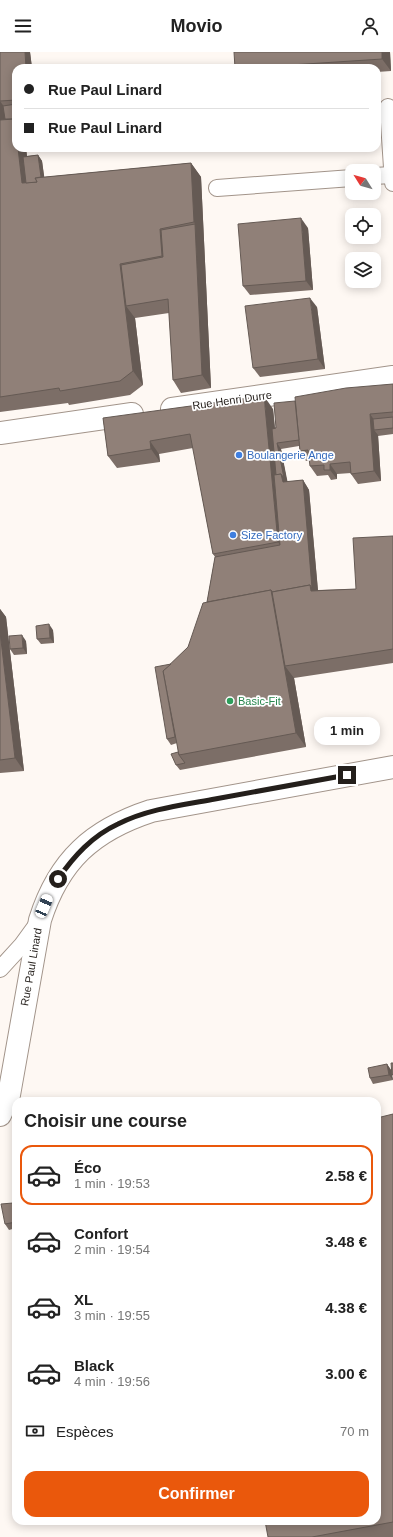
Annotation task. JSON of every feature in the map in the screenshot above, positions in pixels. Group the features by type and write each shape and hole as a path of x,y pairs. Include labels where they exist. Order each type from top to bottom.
{"street":[{"name":"Rue Henri Durre","path":"2,432 393,377"},
{"name":"Rue Paul Linard","path":"0,1115 9,1095 13,1064 40,920 50,891 66,866 77,854 94,839 118,824 151,811 393,767"},
{"name":"Rue Paul Linard","path":"0,1090 13,1064"}],"lane":[{"path":"381,177 393,179 388,107"},
{"path":"216,188 345,179"},
{"path":"0,969 22,945 40,920"}],"building":[{"path":"0,52 25,52 26,64 12,64 12,100 0,101"},
{"path":"234,52 382,52 382,59 306,64 235,64"},
{"path":"12,105 12,119 5,119 3,106"},
{"path":"12,119 12,152 18,152 22,183 37,182 35,178 191,163 194,222 160,229 162,256 120,264 133,371 120,381 60,391 59,388 0,397 0,120"},
{"path":"38,155 41,177 35,178 37,182 26,183 23,157"},
{"path":"301,218 306,281 243,286 238,224"},
{"path":"195,224 202,375 173,380 168,299 126,306 121,265 163,257 161,230"},
{"path":"310,298 318,359 253,368 245,306"},
{"path":"393,384 393,412 370,414 374,471 351,474 350,462 330,464 330,470 324,470 324,465 310,466 308,450 300,451 295,397 346,388"},
{"path":"264,396 278,542 213,554 190,434 150,441 151,449 108,456 103,418"},
{"path":"295,401 299,440 277,443 284,478 281,474 276,475 272,429 276,428 274,403"},
{"path":"393,417 393,428 374,430 373,419"},
{"path":"281,474 283,482 303,480 312,588 310,585 272,592 271,590 207,602 215,557 280,545 274,475"},
{"path":"393,536 393,649 285,666 272,592 310,585 311,591 356,589 353,538"},
{"path":"271,590 296,733 179,755 163,671 188,647 203,603"},
{"path":"49,624 50,638 37,639 36,626"},
{"path":"0,632 15,758 0,760"},
{"path":"22,635 23,648 10,649 9,636"},
{"path":"171,664 163,671 175,737 167,739 155,667"},
{"path":"178,752 185,763 176,765 171,754"},
{"path":"391,1063 393,1063 392,1075"},
{"path":"387,1064 389,1075 370,1078 368,1068"},
{"path":"393,1114 393,1522 381,1524 381,1117"},
{"path":"12,1203 12,1223 5,1224 1,1204"},
{"path":"266,1525 377,1525 312,1537 268,1537"}],"place":[{"name":"Boulangerie Ange","path":"239,455"},
{"name":"Size Factory","path":"233,535"},
{"name":"Basic-Fit","path":"230,701"}],"route":[{"path":"58,879 66,866 77,854 102,832 133,817 151,811 347,775"}]}
